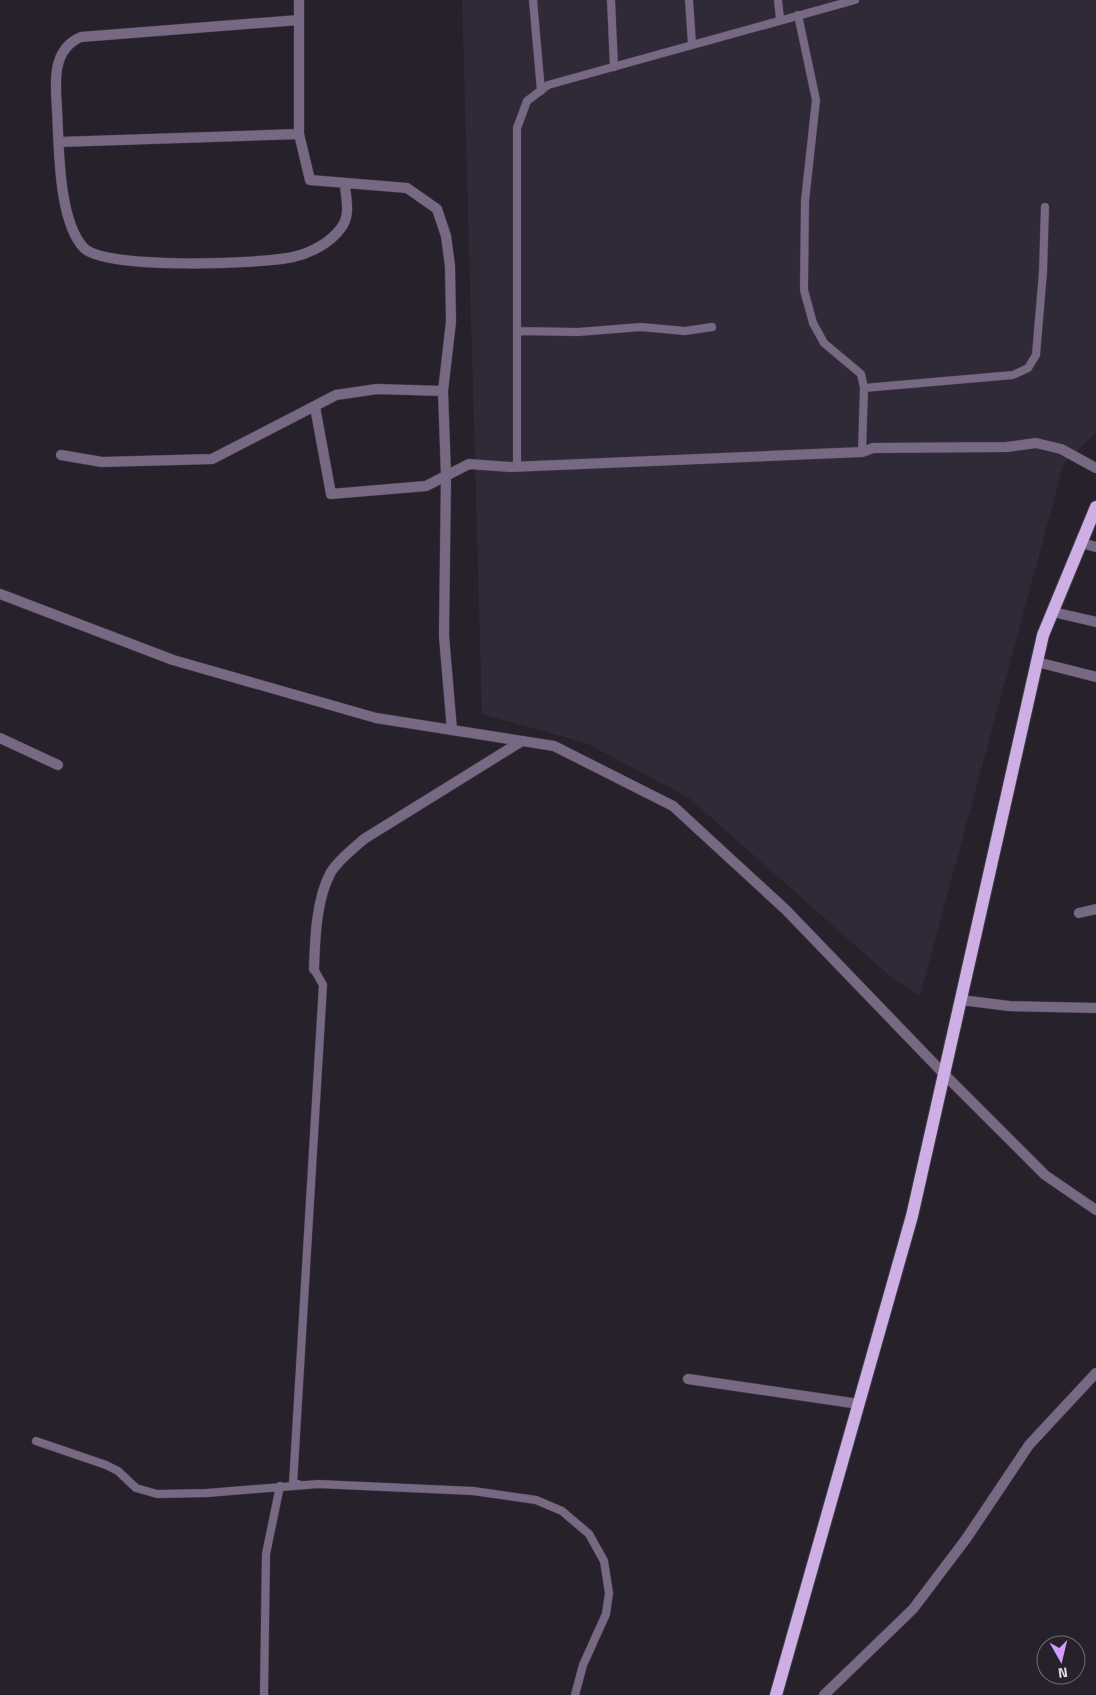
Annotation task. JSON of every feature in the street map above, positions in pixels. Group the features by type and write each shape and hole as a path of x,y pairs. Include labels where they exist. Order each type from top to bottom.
{"main road":[{"path":"776,1695 912,1216 1043,635 1096,507"}],"street":[{"path":"299,0 299,134 310,180 345,185 408,188 437,209 446,236 450,266 451,322 443,391 446,476 444,636 452,730"},
{"path":"299,20 81,37 69,42 63,49 57,72 56,96 65,205 75,232 85,248 100,257 122,261 233,262 292,257 308,253 330,240 342,227 348,216 345,185"},
{"path":"59,142 299,134"},
{"path":"61,456 102,462 212,459 336,395 377,389 443,391"},
{"path":"315,407 331,494 426,486 469,464 517,467 862,452 873,448 1006,447 1036,443 1061,449 1096,468"},
{"path":"1081,543 1096,547"},
{"path":"0,594 173,660 376,718 554,746 673,806 786,910 944,1074 1045,1175 1096,1210"},
{"path":"1053,612 1096,622"},
{"path":"1037,662 1096,677"},
{"path":"0,738 58,765"},
{"path":"314,969 316,917 331,872 345,855 364,839 522,741"},
{"path":"1079,913 1096,909"},
{"path":"961,1000 1010,1006 1096,1008"},
{"path":"824,1695 913,1609 966,1539 1029,1445 1096,1373"},
{"path":"688,1379 859,1404"}],"lane":[{"path":"533,0 541,91 548,86 692,44 855,0"},
{"path":"611,0 614,67"},
{"path":"689,0 692,44"},
{"path":"778,0 780,19"},
{"path":"798,15 816,100 805,201 804,290 813,323 824,343 861,374 864,388 862,452"},
{"path":"517,467 517,128 527,101 548,86"},
{"path":"864,388 1013,375 1028,368 1036,354 1043,272 1045,207"},
{"path":"517,331 578,332 640,327 685,331 712,327"},
{"path":"314,969 323,985 293,1484 473,1491 536,1500 562,1511 589,1534 604,1561 609,1593 606,1614 583,1665 575,1695"},
{"path":"36,1441 106,1465 118,1471 136,1488 144,1492 157,1494 207,1493 302,1484"},
{"path":"264,1695 266,1554 280,1486"}],"shaded area":[{"path":"462,0 1096,0 1096,433 1064,463 920,996 892,978 689,798 588,744 482,714"}]}
